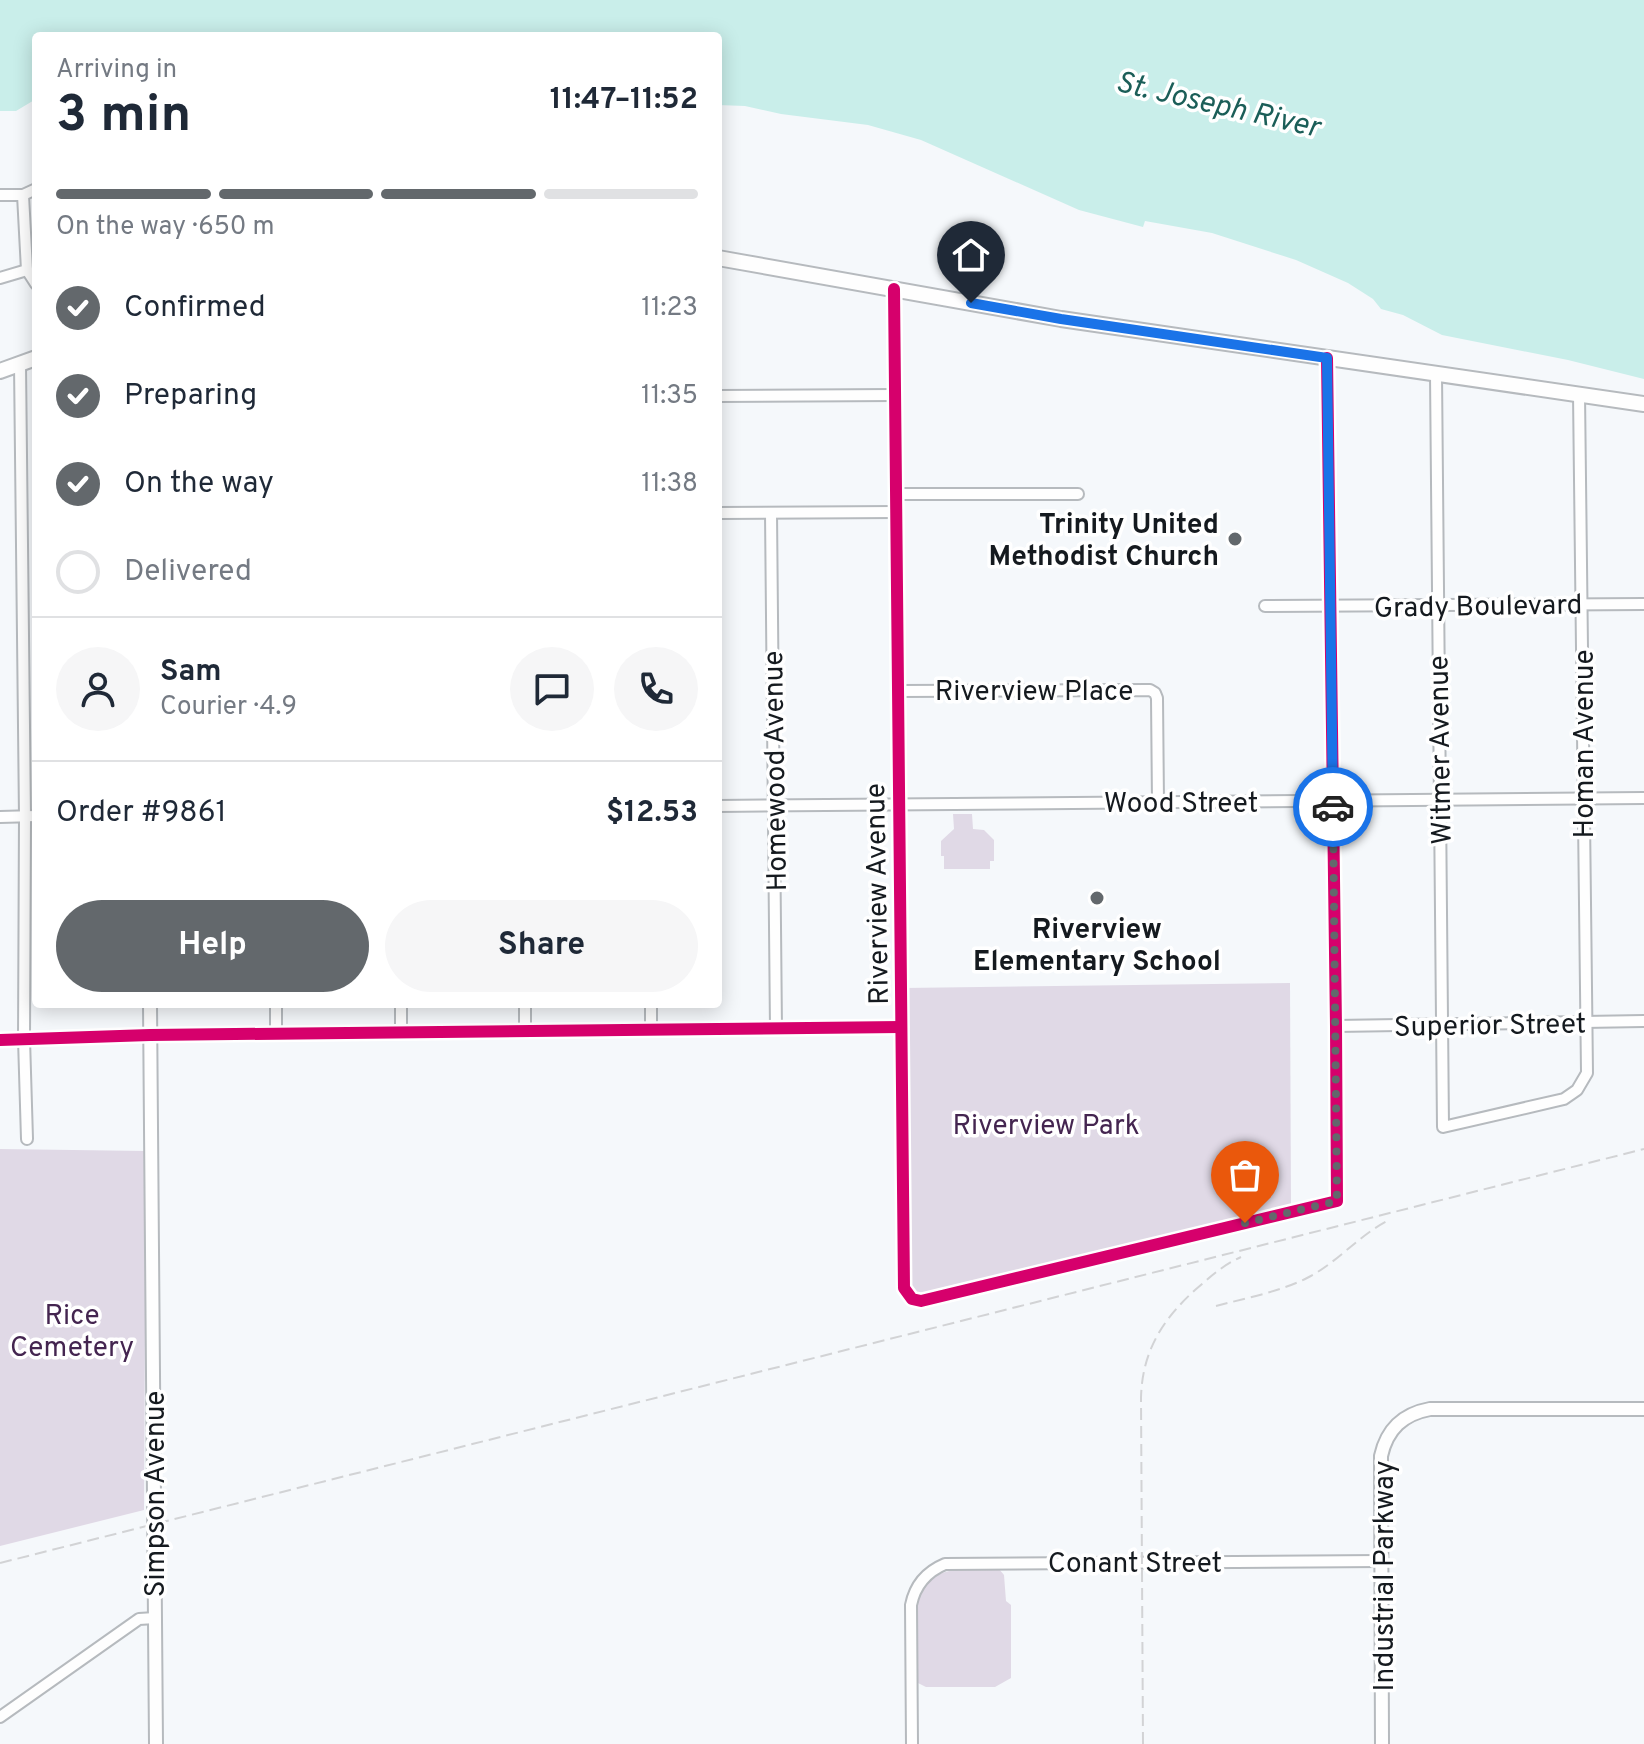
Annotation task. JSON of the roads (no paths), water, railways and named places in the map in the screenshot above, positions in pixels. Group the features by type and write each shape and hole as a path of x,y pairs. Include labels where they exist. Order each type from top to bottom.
{"main road":[{"path":"722,259 1061,319 1644,404"},
{"path":"0,371 32,360"}],"street":[{"path":"0,195 23,195 32,191"},
{"path":"23,195 27,270 32,278"},
{"path":"0,278 27,270"},
{"name":"Riverview Avenue","path":"894,289 904,1288 912,1299 921,1301 1337,1201 1336,1026"},
{"path":"1327,358 1336,1026"},
{"path":"20,364 31,816 24,1039 27,1139"},
{"name":"Witmer Avenue","path":"1436,374 1443,1127"},
{"name":"Homan Avenue","path":"1443,1127 1564,1099 1577,1090 1587,1073 1579,394"},
{"path":"722,396 895,395"},
{"path":"897,494 1078,494"},
{"path":"722,513 897,512"},
{"name":"Homewood Avenue","path":"771,513 776,1029"},
{"name":"Grady Boulevard","path":"1265,606 1644,604"},
{"name":"Riverview Place","path":"899,691 1146,688 1157,698 1158,802"},
{"name":"Wood Street","path":"722,806 1644,798"},
{"path":"0,817 31,816"},
{"name":"Simpson Avenue","path":"150,1008 156,1744"},
{"path":"276,1008 276,1034"},
{"path":"401,1008 401,1033"},
{"path":"525,1008 525,1032"},
{"path":"651,1008 651,1030"},
{"name":"Superior Street","path":"1336,1026 1644,1021"},
{"path":"0,1040 150,1035 901,1027"},
{"name":"Industrial Parkway","path":"1382,1744 1381,1456 1385,1440 1395,1426 1419,1411 1440,1409 1644,1409"},
{"name":"Conant Street","path":"912,1744 911,1605 925,1577 931,1570 945,1564 1382,1561"},
{"path":"0,1717 139,1619 155,1618"}],"water":[{"name":"St. Joseph River","path":"0,0 1644,0 1644,379 1442,335 1403,315 1381,309 1373,299 1348,283 1296,260 1212,233 1145,221 1143,227 1079,210 921,140 868,125 722,105 722,32 32,32 32,101 16,111 0,111"}],"railway":[{"path":"0,1563 1644,1149"},
{"path":"1216,1306 1274,1291 1307,1278 1389,1220"},
{"path":"1143,1744 1141,1398 1145,1366 1156,1338 1173,1313 1211,1276 1241,1257"}],"place":[{"name":"Trinity United Methodist Church","path":"1235,539"},
{"name":"Riverview Elementary School","path":"1097,898"}],"park label":[{"name":"Riverview Park","path":"1046,1124"},
{"name":"Rice Cemetery","path":"72,1330"}]}
